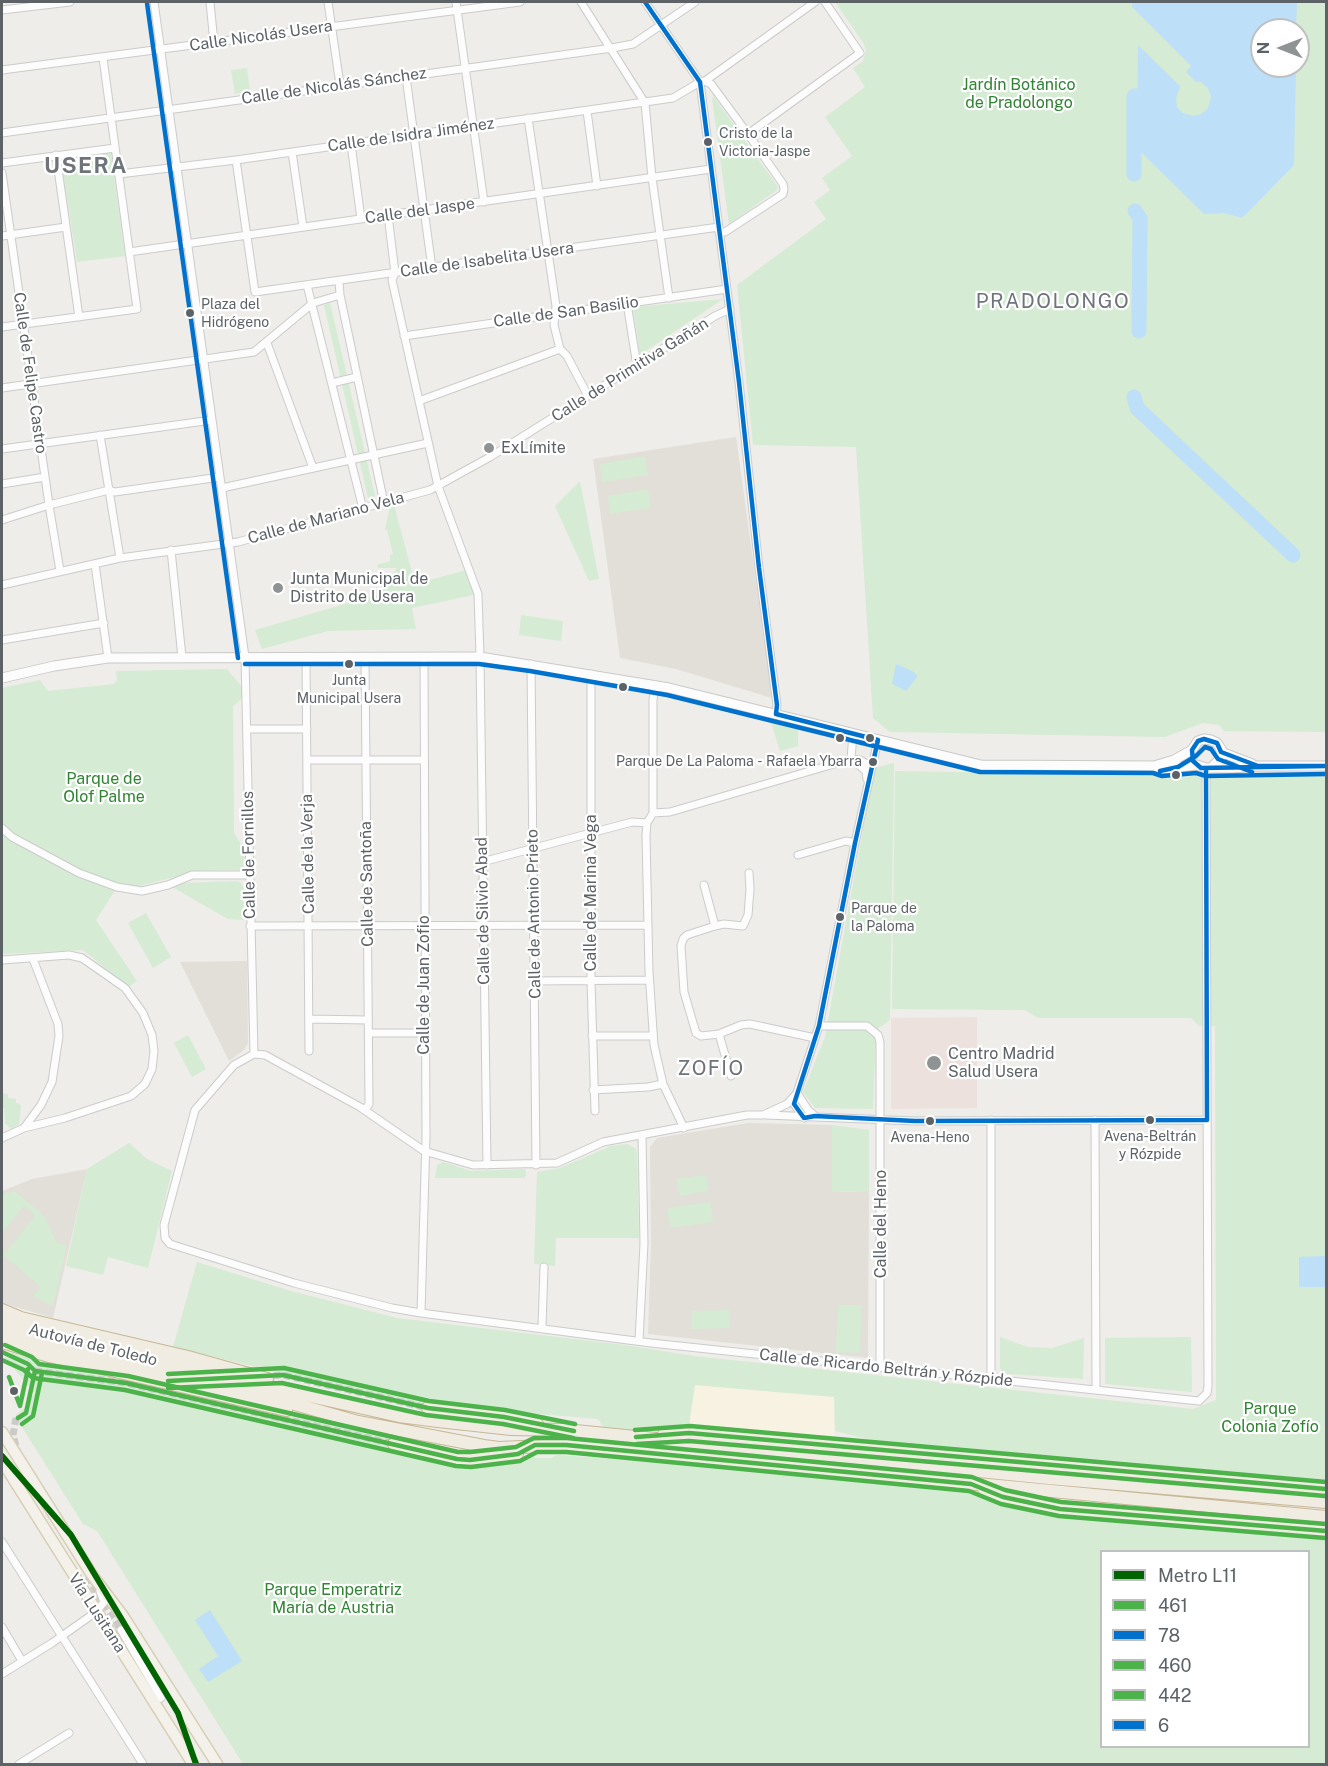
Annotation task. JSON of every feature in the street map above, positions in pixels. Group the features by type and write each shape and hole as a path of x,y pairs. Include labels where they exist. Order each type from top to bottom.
{"highway":[{"path":"2,1311 51,1326 188,1357 353,1402 375,1411"},
{"name":"Autovía de Toledo","path":"2,1322 217,1375 418,1419 482,1426 565,1430 1049,1478 1326,1502"},
{"name":"Autovía de Toledo","path":"2,1332 39,1343 291,1403 358,1422 484,1446 499,1448 535,1445 586,1447 1326,1517"},
{"path":"2,1342 49,1356 251,1402 336,1420 358,1422"},
{"path":"428,1408 504,1417 565,1430"},
{"path":"633,1437 689,1432 1326,1489"},
{"path":"394,1444 457,1460 518,1454 535,1445"},
{"path":"971,1484 1003,1497 1060,1509 1326,1531"}],"main road":[{"path":"2,678 54,666 108,658 480,657 656,685 981,765 1154,766 1162,769 1326,766"},
{"path":"1154,766 1174,760 1192,750 1198,741 1204,739 1217,743 1221,752 1218,764 1205,767"},
{"path":"1192,750 1192,755 1205,767"},
{"path":"1221,752 1258,766"},
{"name":"Vía Lusitana","path":"2,1432 92,1575 123,1616 217,1764"},
{"name":"Vía Lusitana","path":"2,1461 193,1764"}],"street":[{"path":"2,10 70,2"},
{"name":"Calle de Fornillos","path":"154,2 245,657 254,1054"},
{"path":"210,2 214,43"},
{"path":"328,2 340,85"},
{"name":"Calle Nicolás Usera","path":"2,70 214,43 457,5 519,2"},
{"path":"581,2 645,103 652,178 669,298"},
{"path":"645,2 703,82 711,169 730,309 777,705 776,714"},
{"name":"Calle de Nicolás Sánchez","path":"2,133 612,48 633,44 695,2"},
{"name":"Calle de Isidra Jiménez","path":"119,174 236,160 673,98 703,82 815,2"},
{"path":"703,82 711,84 748,134 860,53 825,2"},
{"path":"457,5 484,202"},
{"path":"2,327 137,309 102,58"},
{"path":"406,76 432,267"},
{"path":"587,111 597,186"},
{"path":"528,118 556,314 554,325 560,349 567,356 588,396"},
{"name":"Calle de Isabelita Usera","path":"246,235 255,292 661,236 719,230 725,232 783,194 783,184 748,134"},
{"path":"351,144 361,219"},
{"path":"2,163 115,148"},
{"path":"292,152 303,227"},
{"path":"56,155 79,317"},
{"path":"236,160 246,235"},
{"name":"Calle del Jaspe","path":"129,252 711,169"},
{"name":"Calle de Felipe Castro","path":"2,173 60,571"},
{"name":"Calle de Silvio Abad","path":"388,215 395,273 392,280 438,486 478,594 487,1165"},
{"path":"2,236 66,227"},
{"path":"339,280 340,295 384,503"},
{"path":"308,285 363,509"},
{"name":"Calle de San Basilio","path":"404,336 727,289"},
{"path":"2,388 254,352 313,303 340,295"},
{"path":"627,303 637,366"},
{"name":"Calle de Primitiva Gañán","path":"438,486 490,458 715,316 730,309"},
{"path":"267,343 313,468"},
{"path":"419,402 560,349"},
{"path":"332,383 357,377"},
{"path":"2,449 212,420"},
{"path":"100,435 120,558"},
{"path":"222,488 428,443"},
{"path":"2,484 45,477"},
{"path":"2,520 109,490 115,492 220,477"},
{"name":"Calle de Mariano Vela","path":"2,585 120,558 238,542 363,509 438,486"},
{"path":"171,550 183,657"},
{"path":"95,564 108,658"},
{"path":"2,640 104,623"},
{"name":"Calle de la Verja","path":"306,657 309,1051"},
{"name":"Calle de Santoña","path":"365,657 369,1033 369,1104 365,1110"},
{"name":"Calle de Juan Zofio","path":"421,1313 426,1137 423,657"},
{"name":"Calle de Antonio Prieto","path":"531,664 536,1165"},
{"name":"Calle de Marina Vega","path":"591,674 591,981 595,1111"},
{"path":"656,685 653,700 653,813 647,823 646,835 653,1036 663,1084 684,1128"},
{"path":"247,729 307,729"},
{"path":"851,759 853,734"},
{"path":"804,1118 794,1104 819,1026 878,740"},
{"path":"653,813 670,812 851,759 860,760 872,766"},
{"path":"851,759 866,771 868,783"},
{"path":"307,760 423,760"},
{"name":"Calle de Ricardo Beltrán y Rózpide","path":"254,1054 234,1065 195,1110 164,1225 165,1238 170,1244 294,1283 392,1308 421,1313 639,1340 1199,1401 1208,1393 1205,767"},
{"path":"482,862 632,822 647,823"},
{"path":"2,828 12,837 79,873 117,887 142,891 168,885 192,875 249,875"},
{"path":"798,855 846,841 855,843"},
{"path":"749,873 748,915 742,926 724,924 687,935 683,939 681,946 684,992 696,1033 701,1036 719,1034 741,1025 750,1024 815,1038"},
{"path":"704,885 715,926"},
{"path":"250,926 648,925"},
{"path":"2,960 69,955 82,958 125,988 143,1013 152,1035 154,1051 152,1068 145,1084 131,1096 65,1118 24,1128 2,1138"},
{"path":"24,1128 41,1105 52,1082 59,1036 58,1024 33,959"},
{"path":"534,981 650,980"},
{"path":"309,1019 368,1020"},
{"name":"Calle del Heno","path":"819,1026 867,1026 878,1035 880,1367"},
{"path":"369,1033 424,1033"},
{"path":"719,1034 731,1076"},
{"path":"592,1036 653,1036"},
{"path":"254,1054 265,1055 365,1110 424,1150 473,1165 557,1163 603,1142 747,1115 880,1120 1207,1120"},
{"path":"593,1090 663,1084"},
{"path":"763,1115 787,1104 797,1093"},
{"path":"797,1093 808,1110 815,1116"},
{"path":"991,1120 991,1379"},
{"path":"1095,1120 1096,1390"},
{"path":"639,1340 644,1244 642,1135"},
{"path":"543,1327 544,1268"},
{"path":"2,1542 143,1764"},
{"path":"2,1674 96,1612 104,1602 92,1575"},
{"path":"2,1627 22,1661"},
{"path":"121,1630 161,1698"},
{"path":"19,1764 69,1733"}],"shaded area":[{"path":"736,437 772,698 676,669 620,658 593,459"},
{"path":"247,961 248,1043 244,1050 229,1061 180,962"},
{"name":"Centro Madrid Salud Usera","path":"977,1017 977,1108 891,1109 891,1018"},
{"path":"748,1123 832,1125 832,1192 869,1191 868,1358 648,1334 651,1244 650,1147 657,1138"},
{"path":"87,1169 53,1318 2,1303 2,1191 32,1179"},
{"path":"695,1385 835,1397 834,1442 721,1432 689,1425"}],"green space":[{"name":"Jardín Botánico de Pradolongo","path":"835,2 1326,2 1326,732 1224,731 1219,725 1203,723 1165,737 890,732 873,718 856,447 753,445 737,285 826,219 814,202 830,190 822,178 852,156 825,117 865,87 853,68 863,61 866,51 864,44"},
{"path":"247,68 250,92 235,94 231,70"},
{"path":"714,97 778,187 729,224 712,98"},
{"path":"111,153 125,256 77,262 61,160"},
{"path":"723,299 640,355 633,307"},
{"path":"330,303 375,496 368,498 324,305"},
{"path":"645,456 648,475 602,482 600,464"},
{"path":"580,481 599,579 589,581 555,506"},
{"path":"648,489 651,508 610,514 608,496"},
{"path":"394,505 415,584 470,569 478,594 412,608 416,629 328,631 262,649 255,630 383,593 380,583 403,587 400,581 383,581 382,578 394,573 397,568 378,568 377,565 390,561 390,555 393,554 387,530 385,530 390,506"},
{"path":"521,615 563,621 561,641 519,635"},
{"name":"Parque de Olof Palme","path":"227,669 242,687 243,697 233,707 234,833 244,849 245,870 193,871 114,892 96,920 137,981 128,987 83,950 2,954 2,688 40,680 48,691 114,684 117,680 116,671"},
{"path":"771,722 798,730 798,746 780,751"},
{"name":"Parque de la Paloma","path":"894,763 890,1020 876,1030 873,1109 815,1108 803,1092 825,1037 874,768"},
{"name":"Parque Colonia Zofío","path":"895,771 1326,776 1326,1482 1109,1460 921,1447 876,1441 835,1431 834,1397 695,1385 689,1425 644,1431 603,1427 598,1419 402,1402 173,1347 197,1262 291,1291 397,1318 625,1345 694,1356 1193,1409 1216,1400 1215,1026 1199,1026 1191,1018 1038,1018 1025,1010 892,1009"},
{"path":"237,881 243,887 244,920 228,919 172,887 182,883"},
{"path":"146,913 171,957 153,968 128,923"},
{"path":"188,1035 206,1069 192,1077 174,1043"},
{"path":"2,1093 8,1094 8,1098 16,1099 16,1103 21,1105 19,1124 11,1129 5,1123"},
{"path":"832,1125 869,1130 869,1191 832,1192"},
{"path":"129,1143 147,1159 172,1171 148,1268 108,1257 103,1275 66,1266 87,1169"},
{"path":"627,1144 635,1148 637,1153 639,1238 556,1238 555,1266 534,1264 537,1172 560,1168 611,1146"},
{"path":"443,1162 471,1171 525,1169 526,1174 525,1178 435,1178 437,1165"},
{"path":"706,1175 708,1191 680,1196 677,1179"},
{"path":"15,1191 44,1216 57,1243 67,1245 53,1306 33,1296 41,1287 3,1255 35,1216 24,1206 2,1233 2,1195"},
{"path":"710,1202 713,1222 670,1228 667,1208"},
{"path":"838,1305 862,1305 860,1353 836,1352"},
{"path":"729,1310 730,1328 691,1329 691,1311"},
{"path":"1000,1337 1028,1347 1052,1348 1084,1338 1083,1379 1002,1372"},
{"path":"1191,1337 1192,1392 1105,1384 1105,1338"},
{"name":"Parque Emperatriz María de Austria","path":"15,1350 223,1400 373,1431 463,1464 508,1458 551,1458 557,1455 741,1468 970,1491 1012,1504 1055,1512 1326,1539 1326,1764 243,1764 97,1531 83,1524 15,1416 32,1401 30,1398 35,1393 5,1358"}],"water":[{"path":"1132,2 1297,2 1296,18 1250,18 1250,78 1296,78 1294,165 1242,218 1224,213 1204,214 1137,148 1138,45 1180,86 1176,99 1177,107 1183,113 1193,116 1201,114 1208,108 1211,97 1208,88 1201,82 1195,81 1186,72 1191,66 1132,7"},
{"path":"896,664 918,676 906,691 892,684"},
{"path":"1326,1256 1326,1287 1299,1287 1299,1257"},
{"path":"210,1610 242,1661 208,1682 199,1669 218,1656 195,1620"}],"waterway":[{"path":"1134,174 1134,96 1137,96"},
{"path":"1135,211 1140,218 1139,331"},
{"path":"1134,397 1137,408 1293,555"}],"tunnel":[{"path":"35,1371 126,1383 394,1444"},
{"path":"263,1376 283,1375 428,1408"},
{"path":"16,1418 13,1435 17,1450"},
{"path":"87,1577 121,1630"}],"metro line":[{"name":"L11","path":"2,1456 71,1535 178,1713 196,1764"}],"transit line":[{"name":"78","path":"645,2 700,82 739,382 759,568 777,705 776,714"},
{"name":"6","path":"147,3 238,658"},
{"name":"6","path":"245,664 479,664 530,671 667,695 980,772 1153,773 1162,776 1196,773 1206,776 1326,774"},
{"name":"78","path":"776,714 878,740 819,1026 794,1104 804,1118 815,1116 915,1121 1207,1120"},
{"name":"78","path":"1204,739 1217,743 1221,752 1258,766 1326,766 1201,768 1193,761 1192,750 1198,741 1204,739"},
{"name":"6","path":"1160,771 1178,767 1196,756 1205,747 1211,749 1218,759 1252,772"},
{"name":"78","path":"1206,768 1207,1120"},
{"name":"442","path":"5,1345 32,1357 39,1364 128,1376 458,1452 516,1447 534,1438 567,1438 972,1477 1005,1490 1061,1502 1326,1524"},
{"name":"461","path":"2,1352 28,1364 35,1371 126,1383 457,1459 470,1460 518,1454 535,1445 566,1445 971,1484 1003,1497 1060,1509 1326,1531"},
{"name":"460","path":"2,1360 24,1370 33,1378 125,1390 456,1466 471,1467 520,1461 537,1452 566,1452 969,1491 1001,1504 1059,1516 1325,1538"},
{"name":"442","path":"168,1374 284,1368 429,1401 505,1410 575,1424"},
{"name":"442","path":"9,1377 20,1406 28,1369"},
{"name":"461","path":"18,1418 26,1413 35,1371"},
{"name":"460","path":"22,1424 33,1416 42,1373"},
{"name":"461","path":"168,1381 283,1375 428,1408 504,1417 574,1431"},
{"name":"460","path":"168,1388 282,1383 426,1415 503,1424 573,1438"},
{"name":"442","path":"635,1430 690,1426 1326,1482"},
{"name":"461","path":"636,1437 689,1433 1326,1489"},
{"name":"460","path":"637,1444 689,1441 1325,1496"}],"place":[{"name":"Cristo de la Victoria-Jaspe","path":"708,142"},
{"name":"Plaza del Hidrógeno","path":"190,313"},
{"name":"ExLímite","path":"489,448"},
{"name":"Junta Municipal de Distrito de Usera","path":"278,588"},
{"name":"Junta Municipal Usera","path":"349,664"},
{"name":"Parque De La Paloma - Rafaela Ybarra","path":"873,762"},
{"name":"Parque de la Paloma","path":"840,917"},
{"name":"Centro Madrid Salud Usera","path":"934,1063"},
{"name":"Avena-Beltrán y Rózpide","path":"1150,1120"},
{"name":"Avena-Heno","path":"930,1121"}],"district":[{"name":"USERA","path":"86,166"},
{"name":"PRADOLONGO","path":"1053,302"},
{"name":"ZOFÍO","path":"711,1069"}]}
